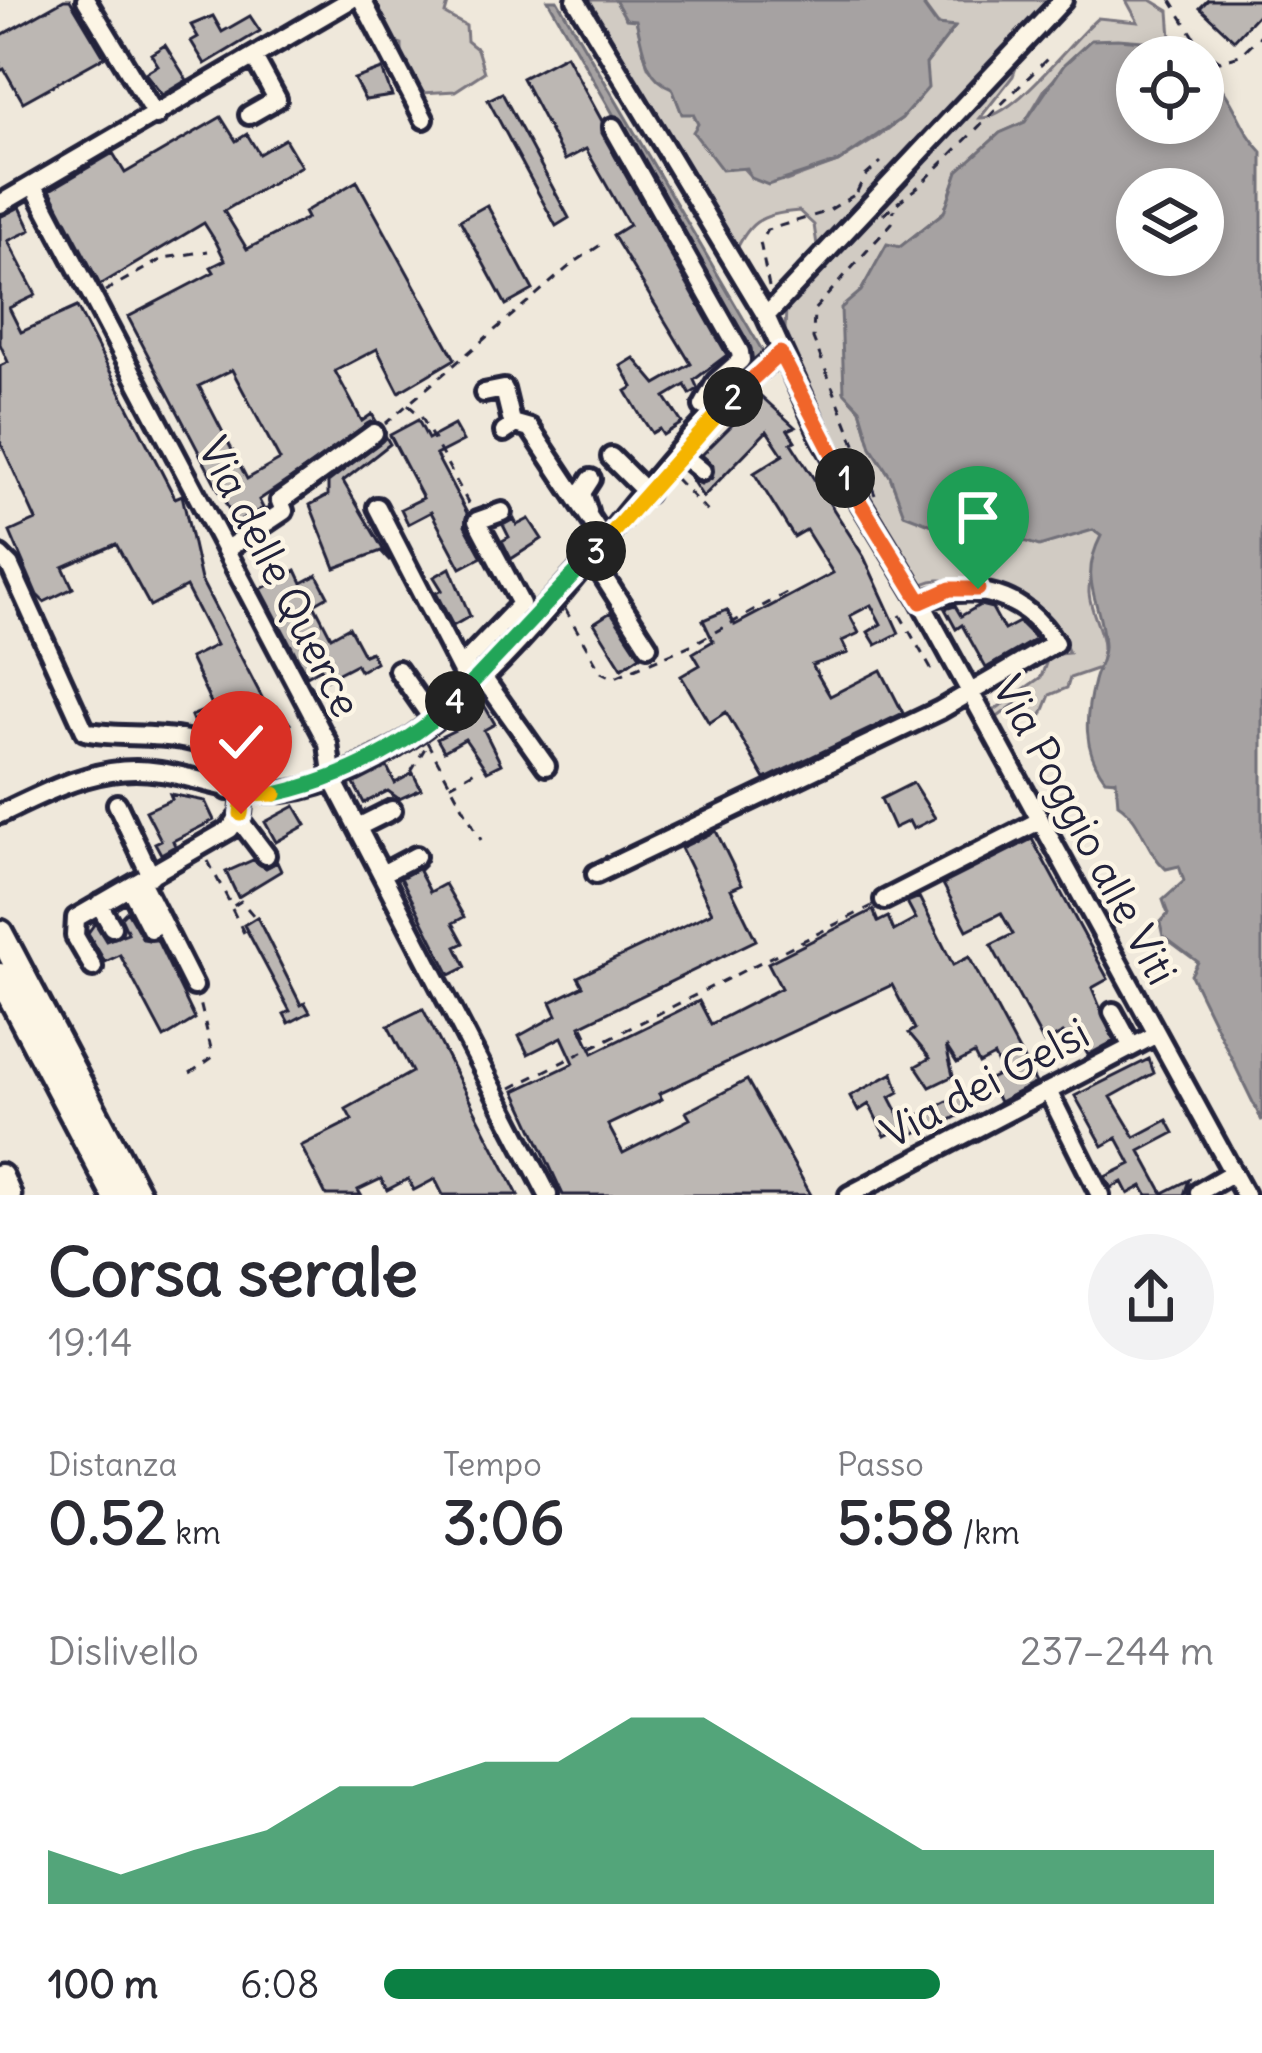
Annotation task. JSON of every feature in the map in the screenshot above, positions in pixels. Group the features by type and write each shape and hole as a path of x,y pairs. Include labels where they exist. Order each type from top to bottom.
{"highway":[{"path":"0,933 138,1195"},
{"path":"0,976 115,1195"},
{"path":"0,1177 8,1195"}],"street":[{"path":"86,0 156,116"},
{"path":"0,204 350,0"},
{"path":"362,0 424,119"},
{"name":"Via Poggio alle Viti","path":"576,0 762,310 823,441 921,602 1245,1195"},
{"path":"762,310 859,219 1063,0"},
{"path":"249,115 277,99 254,57"},
{"path":"613,128 740,352 741,361 716,382 708,412"},
{"name":"Via delle Querce","path":"34,188 328,744 333,780 548,1195"},
{"path":"0,814 68,783 113,771 151,772 235,792 276,794 333,780 426,724 605,542 708,412 780,353"},
{"path":"484,393 504,389 509,429 530,428 590,526 605,542"},
{"path":"683,405 708,412"},
{"path":"227,549 284,511 280,501 374,433"},
{"path":"680,453 702,470"},
{"path":"611,457 647,493"},
{"path":"590,526 582,493 591,479"},
{"path":"377,507 472,679 546,766"},
{"path":"472,679 469,659 520,604 477,520 502,512"},
{"path":"0,556 10,566 85,731 152,736 207,748 220,759 235,792 238,818 266,855"},
{"path":"591,556 648,646"},
{"path":"596,874 970,694 1055,643 1037,615 978,589 950,589 921,602"},
{"path":"398,670 426,724"},
{"path":"116,804 151,929"},
{"path":"358,827 392,810"},
{"path":"93,967 73,929 76,918 201,847 238,818"},
{"path":"884,900 1039,821"},
{"path":"380,870 413,854"},
{"path":"141,882 194,986"},
{"path":"99,904 112,927"},
{"path":"1113,1012 1132,1047"},
{"name":"Via dei Gelsi","path":"849,1195 1155,1035"},
{"path":"1048,1091 1100,1195"},
{"path":"1199,1192 1232,1173"}],"path":[{"path":"1171,0 1201,48 1220,61 1240,55 1262,34"},
{"path":"859,219 894,209 1047,59"},
{"path":"762,310 769,289 760,242 766,230 826,212 856,194 864,177 881,162"},
{"path":"878,502 813,338 814,310 892,223 894,209"},
{"path":"374,433 572,264 605,242"},
{"path":"94,298 164,258 208,251"},
{"path":"407,404 422,416 477,520"},
{"path":"667,469 708,512"},
{"path":"555,597 601,672 613,678 693,644 792,590"},
{"path":"901,615 931,669 954,664"},
{"path":"411,772 426,724"},
{"path":"426,724 449,785 481,840"},
{"path":"449,785 475,771"},
{"path":"201,847 244,933"},
{"path":"498,1094 884,900"},
{"path":"232,907 242,901 253,915"},
{"path":"190,1072 212,1057 194,986"},
{"path":"583,1027 592,1045"}],"shaded area":[{"path":"373,0 449,0 445,14 466,26 467,41 477,49 484,72 455,91 422,93 402,63 402,44 393,41"},
{"path":"548,0 557,0 766,357 448,701 416,726 350,764 347,759 414,724 449,695 754,361"},
{"path":"576,0 615,0 636,20 648,67 672,88 682,113 693,113 752,178 786,181 838,162 902,118 926,64 954,28 938,25 924,6 928,0 1074,0 1020,56 1013,76 980,118 1009,106 1098,18 1138,22 1126,0 1151,0 1169,11 1171,36 1090,41 1045,89 1025,122 1000,133 958,171 944,212 900,247 887,245 861,291 844,391 860,409 871,447 890,476 904,513 945,530 970,524 992,530 1094,530 1102,536 1089,587 1103,647 1099,668 1070,678 1067,688 1050,695 1042,715 1034,717 1015,704 987,725 983,718 1041,677 1049,655 1069,653 1051,620 979,579 967,584 933,581 914,591 774,336 785,330 787,286 817,245 814,225 799,211 764,218 750,228 732,259"},
{"path":"615,0 928,0 924,7 937,25 955,27 926,64 928,88 902,118 838,162 768,185 751,178 747,168 722,170 693,132 698,124 693,114 682,114 672,88 650,69 636,20 626,19"},
{"path":"1116,39 1116,144 1224,144 1224,92 1262,152 1262,1121 1191,975 1198,962 1163,936 1160,923 1168,914 1163,900 1184,881 1179,866 1166,869 1159,861 1133,818 1118,804 1116,780 1105,779 1092,756 1089,706 1104,645 1091,567 1101,536 1093,530 1039,546 970,524 945,530 904,514 890,476 871,447 860,409 844,392 841,308 861,291 887,244 900,247 944,212 958,171 1000,133 1025,122 1064,65 1091,40"}],"building":[{"path":"70,0 104,57 23,102 4,69 0,71 0,36"},
{"path":"1208,0 1262,0 1262,10 1234,40 1200,8"},
{"path":"213,16 222,32 250,16 260,31 205,64 191,41 198,37 191,25"},
{"path":"165,45 187,80 162,95 145,73 158,65 151,54"},
{"path":"566,55 602,121 602,133 727,355 694,380 698,389 690,394 685,385 665,397 682,423 663,435 659,429 652,433 640,415 626,391 633,387 621,366 634,358 656,384 691,364 613,235 629,225 586,149 565,160 522,78"},
{"path":"382,69 392,96 365,100 354,79"},
{"path":"502,93 569,218 556,226 488,100"},
{"path":"221,117 236,141 247,134 259,154 285,139 301,166 224,211 247,249 307,218 304,212 357,181 455,359 399,392 377,349 335,371 362,421 372,414 376,421 259,500 263,508 236,523 128,317 214,272 211,267 225,260 216,242 204,223 100,285 50,190 113,153 125,173","holes":["232,370 280,460 247,479 199,386"]},
{"path":"487,205 533,290 506,305 460,220"},
{"path":"20,207 31,230 8,241 36,295 9,308 21,332 77,307 175,498 182,495 201,580 270,713 277,707 290,724 277,734 290,761 284,764 256,775 242,746 230,752 197,730 191,716 213,707 190,658 216,645 186,587 150,606 116,544 63,567 73,588 44,602 37,595 10,532 36,520 0,441 0,366 8,362 0,344 0,217"},
{"path":"761,396 795,427 788,430 795,441 791,443 864,557 899,633 876,645 868,632 881,624 871,605 850,616 859,633 842,641 848,653 812,665 830,696 881,670 903,713 765,779 726,712 709,723 681,676 700,665 693,653 713,641 703,620 727,610 735,625 833,573 806,530 794,537 754,473 783,455 767,431 703,497 692,480 701,484 712,478 713,465 702,455"},
{"path":"418,420 428,439 454,425 463,441 436,455 467,513 465,526 482,557 461,568 431,512 408,524 401,509 423,498 390,435"},
{"path":"386,437 390,444 343,481 390,561 381,551 335,568 310,505 328,495 328,482"},
{"path":"514,519 517,525 529,519 542,539 511,559 502,541 509,537 503,525"},
{"path":"450,568 470,616 453,626 436,593 442,590 434,577"},
{"path":"296,570 302,583 317,575 328,596 314,604 331,637 349,627 364,655 371,652 376,662 360,671 356,664 327,679 321,668 307,676 261,589"},
{"path":"980,605 992,608 1004,630 1019,622 1036,639 986,668 962,625 956,629 945,609 955,606 961,616"},
{"path":"611,612 640,656 622,668 594,623"},
{"path":"480,698 495,724 484,730 501,764 487,771 465,739 444,751 437,739 459,728 454,719"},
{"path":"387,767 395,783 413,773 421,789 399,799 388,791 364,803 354,784"},
{"path":"913,783 935,818 913,829 909,821 894,828 881,799"},
{"path":"170,794 205,801 214,820 173,841 175,846 161,854 155,843 161,840 146,811 172,799"},
{"path":"295,806 306,825 276,842 265,822"},
{"path":"716,831 742,884 731,889 756,940 580,1026 593,1053 699,1001 711,1024 781,988 768,963 873,910 878,922 888,917 894,931 916,919 907,902 919,897 953,965 969,957 1036,1083 999,1102 988,1080 1002,1073 994,1056 979,1064 974,1054 957,1063 946,1046 953,1076 930,1087 916,1066 930,1058 909,1033 915,1029 892,985 659,1094 662,1099 608,1125 623,1153 690,1119 686,1112 747,1080 811,1195 563,1195 515,1091 574,1063 562,1037 528,1054 519,1036 557,1015 551,1002 583,986 578,977 712,912 681,848"},
{"path":"1032,839 1108,979 1092,988 1114,1041 1088,1055 1082,1044 1069,1043 1063,1033 1044,1043 991,945 1013,934 1001,913 967,930 943,884"},
{"path":"253,860 266,868 277,862 281,871 238,897 226,872"},
{"path":"425,865 419,871 430,892 445,884 464,917 453,923 464,943 456,947 466,967 450,975 401,878"},
{"path":"127,911 143,939 157,940 195,1019 164,1038 120,955 105,962 88,933 95,923 106,941 128,933 121,917"},
{"path":"257,917 301,1005 305,1003 310,1012 289,1023 284,1014 290,1011 244,925"},
{"path":"423,1009 518,1195 443,1195 435,1179 414,1190 408,1179 387,1190 381,1179 358,1190 361,1195 326,1195 301,1146 352,1120 346,1109 412,1072 388,1026"},
{"path":"1149,1059 1154,1073 1111,1097 1135,1137 1167,1120 1174,1133 1140,1151 1163,1193 1189,1180 1184,1195 1147,1195 1142,1186 1128,1194 1122,1182 1111,1188 1105,1177 1131,1164 1117,1138 1103,1146 1075,1096"},
{"path":"893,1073 899,1092 890,1097 905,1126 885,1136 869,1104 858,1111 850,1096"},
{"path":"961,1094 967,1111 924,1134 921,1130 912,1135 906,1122"}],"route":[{"path":"241,814 243,795 276,794 333,780 381,754 450,706 617,528 684,449 780,353 823,441 921,602 950,589 978,589"}]}
